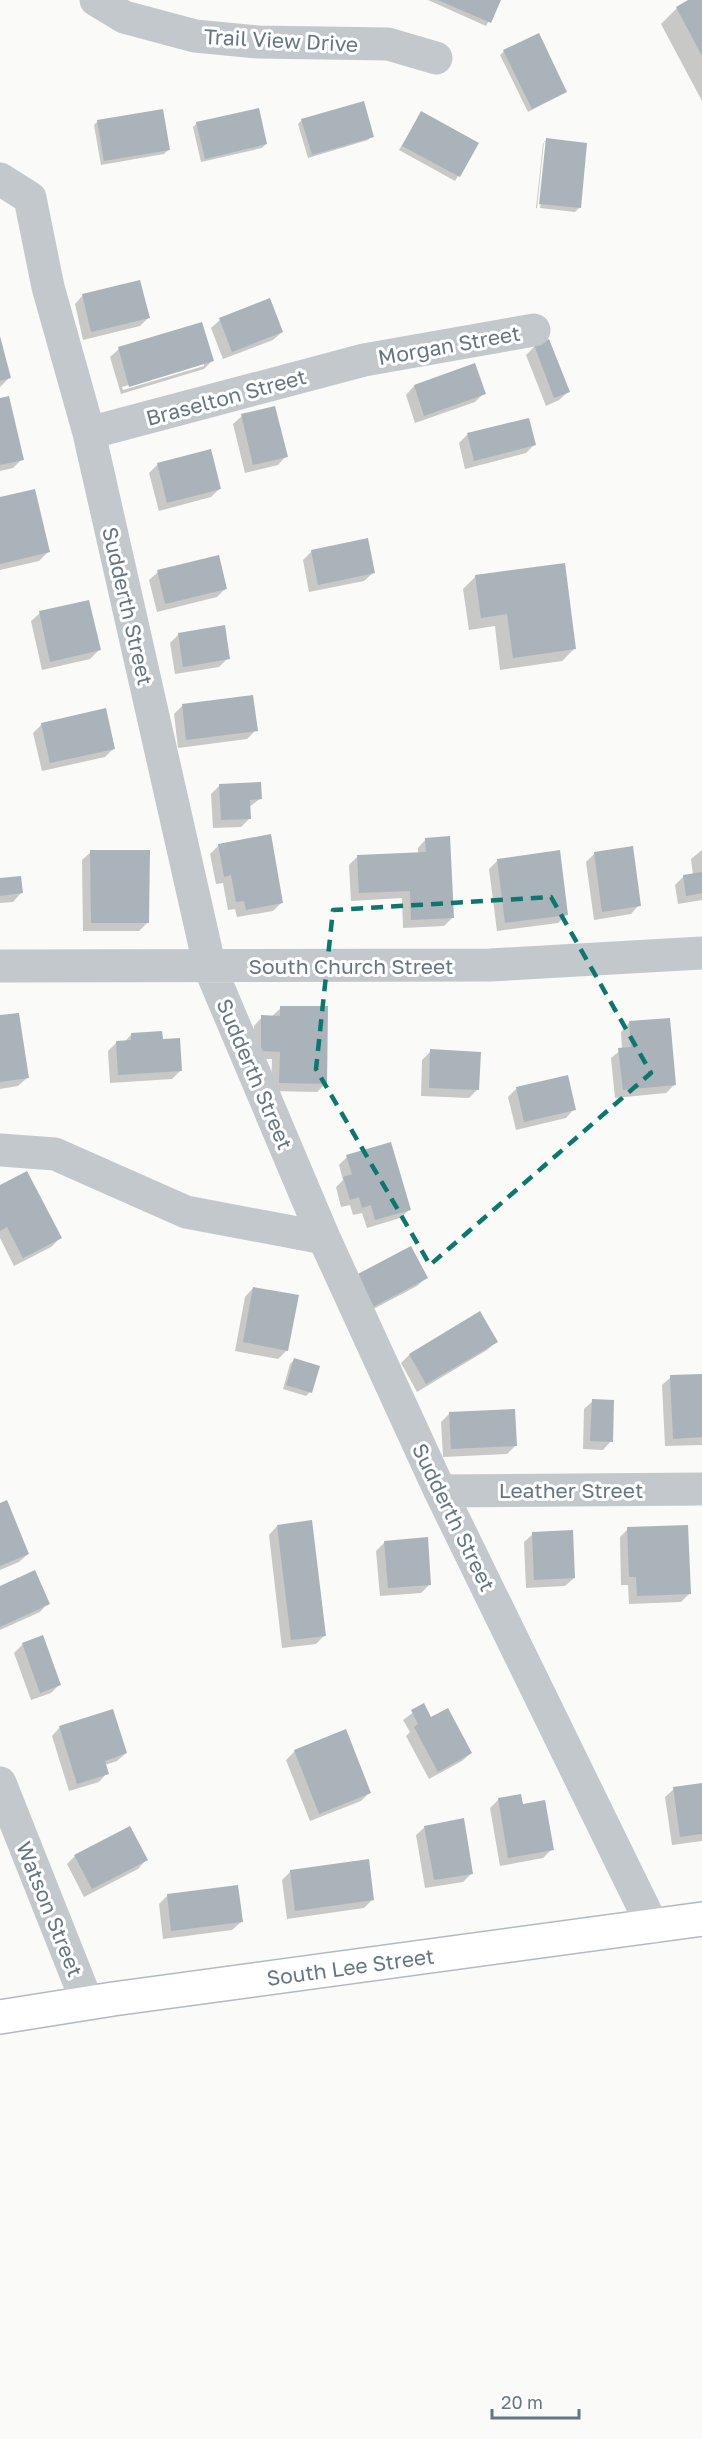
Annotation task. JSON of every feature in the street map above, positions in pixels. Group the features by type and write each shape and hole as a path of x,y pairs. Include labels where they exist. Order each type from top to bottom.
{"street":[{"name":"Trail View Drive","path":"96,0 124,17 195,36 258,42 388,44 436,58"},
{"name":"Sudderth Street","path":"0,179 30,198 48,287 88,433 210,968 324,1238 440,1491 653,1927"},
{"name":"Morgan Street","path":"364,360 534,330"},
{"name":"Braselton Street","path":"88,433 364,360"},
{"name":"South Church Street","path":"0,966 210,968 490,965 702,953"},
{"path":"0,1150 55,1154 186,1212 324,1238"},
{"name":"Leather Street","path":"440,1491 702,1489"},
{"name":"Watson Street","path":"0,1783 87,2002"},
{"name":"South Lee Street","path":"0,2017 87,2002 702,1919"}],"highlighted area":[{"path":"551,897 651,1073 430,1265 316,1069 333,910"}],"building":[{"path":"438,0 501,0 491,23"},
{"path":"688,0 702,0 702,56 676,7"},
{"path":"539,33 567,92 532,109 503,50"},
{"path":"364,101 374,137 312,155 301,119"},
{"path":"259,108 267,144 205,159 196,122"},
{"path":"163,109 170,150 104,161 97,120"},
{"path":"421,111 479,143 460,177 402,146"},
{"path":"546,138 587,143 581,208 539,204"},
{"path":"140,280 150,318 91,332 82,294"},
{"path":"270,298 283,332 232,352 219,318"},
{"path":"202,322 214,361 129,387 118,347"},
{"path":"0,336 11,378 0,381"},
{"path":"549,339 570,392 554,398 534,345"},
{"path":"475,363 486,394 424,416 414,385"},
{"path":"9,396 24,460 0,465 0,398"},
{"path":"275,406 288,457 253,465 241,414"},
{"path":"529,418 536,445 474,461 467,433"},
{"path":"211,449 221,489 167,503 157,463"},
{"path":"35,489 50,552 0,564 0,497"},
{"path":"368,538 375,573 318,585 311,550"},
{"path":"219,555 227,589 165,604 157,570"},
{"path":"565,563 576,649 513,658 507,614 481,618 475,575"},
{"path":"89,600 101,650 50,662 39,611"},
{"path":"225,625 230,659 183,667 178,633"},
{"path":"253,695 258,731 186,740 182,704"},
{"path":"106,708 115,749 50,763 41,723"},
{"path":"261,782 262,799 250,800 251,819 221,820 219,784"},
{"path":"271,834 283,903 246,910 244,901 236,902 231,875 224,877 218,844"},
{"path":"450,836 454,918 411,920 410,891 359,893 357,855 426,852 425,838"},
{"path":"633,846 641,906 602,912 594,852"},
{"path":"90,850 150,850 149,923 91,923"},
{"path":"560,850 568,915 505,923 497,859"},
{"path":"702,872 702,893 686,896 683,875"},
{"path":"21,876 23,893 0,896 0,878"},
{"path":"280,1006 328,1006 327,1084 279,1083 280,1052 261,1051 261,1015 280,1016"},
{"path":"19,1013 29,1078 0,1082 0,1015"},
{"path":"670,1018 676,1085 623,1090 618,1048 631,1047 629,1021"},
{"path":"162,1031 163,1039 180,1038 182,1071 118,1075 116,1041 131,1040 131,1033"},
{"path":"430,1049 481,1052 479,1090 429,1088"},
{"path":"568,1075 576,1110 524,1122 516,1087"},
{"path":"391,1142 411,1210 375,1220 371,1205 362,1208 359,1197 350,1200 343,1177 352,1174 346,1155"},
{"path":"27,1171 62,1238 23,1258 7,1227 0,1231 0,1185"},
{"path":"411,1246 428,1278 371,1308 354,1276"},
{"path":"253,1287 299,1295 288,1351 243,1342"},
{"path":"480,1311 498,1342 426,1384 409,1354"},
{"path":"294,1358 320,1366 312,1393 286,1385"},
{"path":"702,1374 702,1437 673,1439 670,1375"},
{"path":"592,1399 614,1400 613,1442 590,1441"},
{"path":"515,1409 517,1446 451,1449 449,1412"},
{"path":"7,1500 29,1554 0,1566 0,1503"},
{"path":"312,1520 326,1636 291,1640 277,1525"},
{"path":"688,1525 691,1594 637,1596 636,1577 629,1577 627,1527"},
{"path":"573,1530 575,1578 534,1580 532,1532"},
{"path":"428,1537 431,1585 388,1588 384,1541"},
{"path":"35,1570 50,1604 0,1627 0,1586"},
{"path":"43,1635 61,1685 40,1693 22,1643"},
{"path":"424,1703 431,1717 448,1708 472,1753 438,1772 414,1727 418,1724 411,1710"},
{"path":"113,1709 127,1753 105,1761 109,1774 77,1784 59,1726"},
{"path":"346,1729 371,1793 319,1814 294,1750"},
{"path":"702,1783 702,1834 680,1837 673,1787"},
{"path":"521,1794 523,1804 545,1800 554,1850 508,1858 498,1798"},
{"path":"464,1818 473,1874 434,1880 424,1826"},
{"path":"130,1826 148,1860 92,1889 74,1855"},
{"path":"369,1859 374,1900 295,1911 290,1870"},
{"path":"238,1885 243,1922 171,1931 167,1894"}]}
